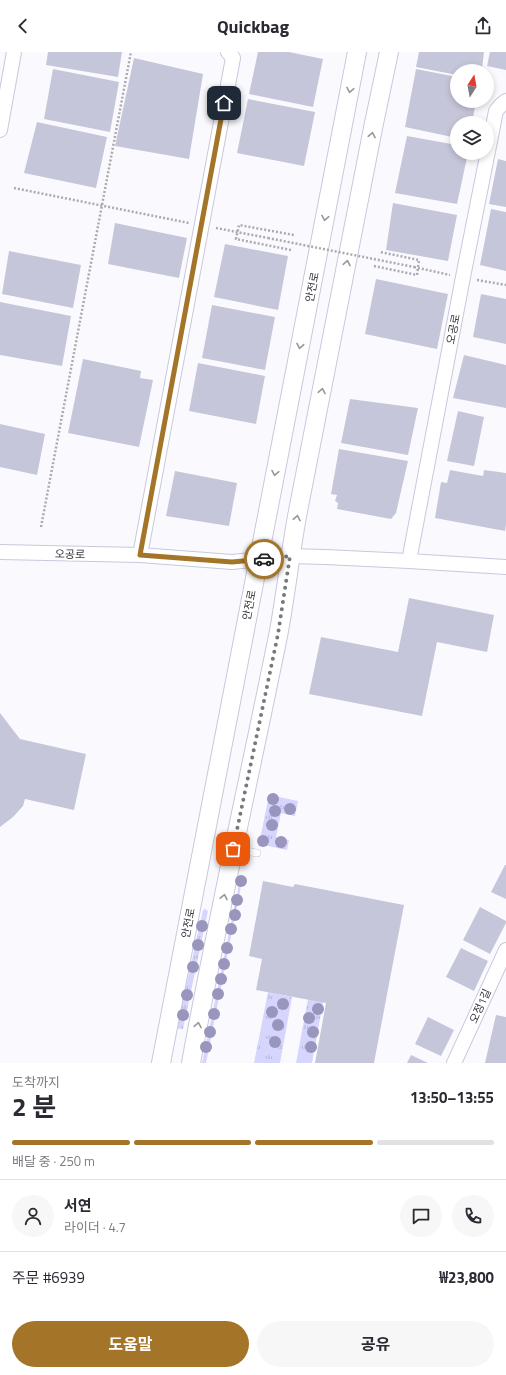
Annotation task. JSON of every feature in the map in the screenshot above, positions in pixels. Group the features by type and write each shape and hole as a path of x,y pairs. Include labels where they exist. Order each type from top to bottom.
{"street":[{"path":"0,130 14,52"},
{"path":"140,555 232,58 228,52"},
{"name":"안전로","path":"161,1063 357,52"},
{"path":"191,1063 233,849 278,634 290,556 389,52"},
{"name":"오공로","path":"409,561 496,112 506,101"},
{"name":"오공로","path":"0,552 140,555 232,562 290,556 506,567"},
{"name":"오정1길","path":"454,1063 505,955"}],"lane":[{"path":"233,849 257,853"}],"path":[{"path":"40,526 131,52"},
{"path":"14,188 192,223"},
{"path":"291,250 236,239 239,225 294,235"},
{"path":"215,228 414,267"},
{"path":"374,266 417,275 419,260 380,252"}],"green space":[{"path":"269,795 298,801 295,816 281,813 276,837 289,840 287,850 259,844"},
{"path":"241,875 243,876 206,1063 202,1063"},
{"path":"205,909 208,911 183,1029 179,1029 177,1027 203,910"},
{"path":"268,992 292,997 280,1063 254,1063"},
{"path":"308,999 323,1002 312,1063 296,1063"}],"building":[{"path":"48,52 122,52 118,77 46,65"},
{"path":"258,52 289,52 323,59 313,107 249,94"},
{"path":"419,52 484,52 483,64 450,64 450,74 416,67"},
{"path":"490,52 506,52 506,70 494,67 494,64 487,64"},
{"path":"134,58 203,74 189,159 115,146"},
{"path":"53,69 119,82 110,132 44,119"},
{"path":"416,69 450,76 450,108 475,108 473,116 450,116 450,137 405,127"},
{"path":"248,99 315,112 304,166 237,153"},
{"path":"37,122 107,137 96,188 24,173"},
{"path":"407,136 450,144 450,160 466,160 457,204 395,193"},
{"path":"498,159 506,161 506,207 489,204"},
{"path":"393,203 457,215 448,261 386,250"},
{"path":"491,209 506,212 506,271 480,265"},
{"path":"115,223 187,238 179,278 108,264"},
{"path":"225,244 288,256 278,310 214,297"},
{"path":"9,251 81,265 73,308 2,294"},
{"path":"376,279 448,294 437,349 365,334"},
{"path":"481,294 506,299 506,344 473,337"},
{"path":"0,302 71,316 62,366 0,355"},
{"path":"212,305 275,317 265,370 202,358"},
{"path":"464,355 506,365 506,408 453,398"},
{"path":"83,359 141,371 140,378 153,380 139,447 68,433"},
{"path":"198,363 265,376 256,424 189,411"},
{"path":"350,399 418,408 408,455 341,443"},
{"path":"458,411 484,417 474,466 447,461"},
{"path":"0,424 45,434 37,475 0,467"},
{"path":"339,449 408,461 396,513 391,519 337,509 338,503 335,501 337,495 331,494"},
{"path":"450,470 483,476 484,470 506,473 505,531 435,518 441,482 447,483"},
{"path":"175,471 237,483 229,526 166,516"},
{"path":"409,598 494,615 487,652 437,642 422,716 309,694 321,637 398,652"},
{"path":"0,713 20,739 86,754 74,810 25,799 23,806 13,817 0,827"},
{"path":"506,865 506,899 491,892"},
{"path":"263,881 293,887 295,884 404,905 374,1063 315,1063 326,1003 256,990 262,959 249,956"},
{"path":"480,907 506,921 490,954 463,940"},
{"path":"461,948 488,961 474,991 446,977"},
{"path":"496,1015 506,1017 506,1063 485,1063"},
{"path":"428,1017 454,1030 441,1056 415,1044"},
{"path":"411,1055 428,1063 407,1063"}],"way so far":[{"path":"233,849 278,634 290,556 264,559"}],"route":[{"path":"224,103 140,555 232,562 264,559"}]}
